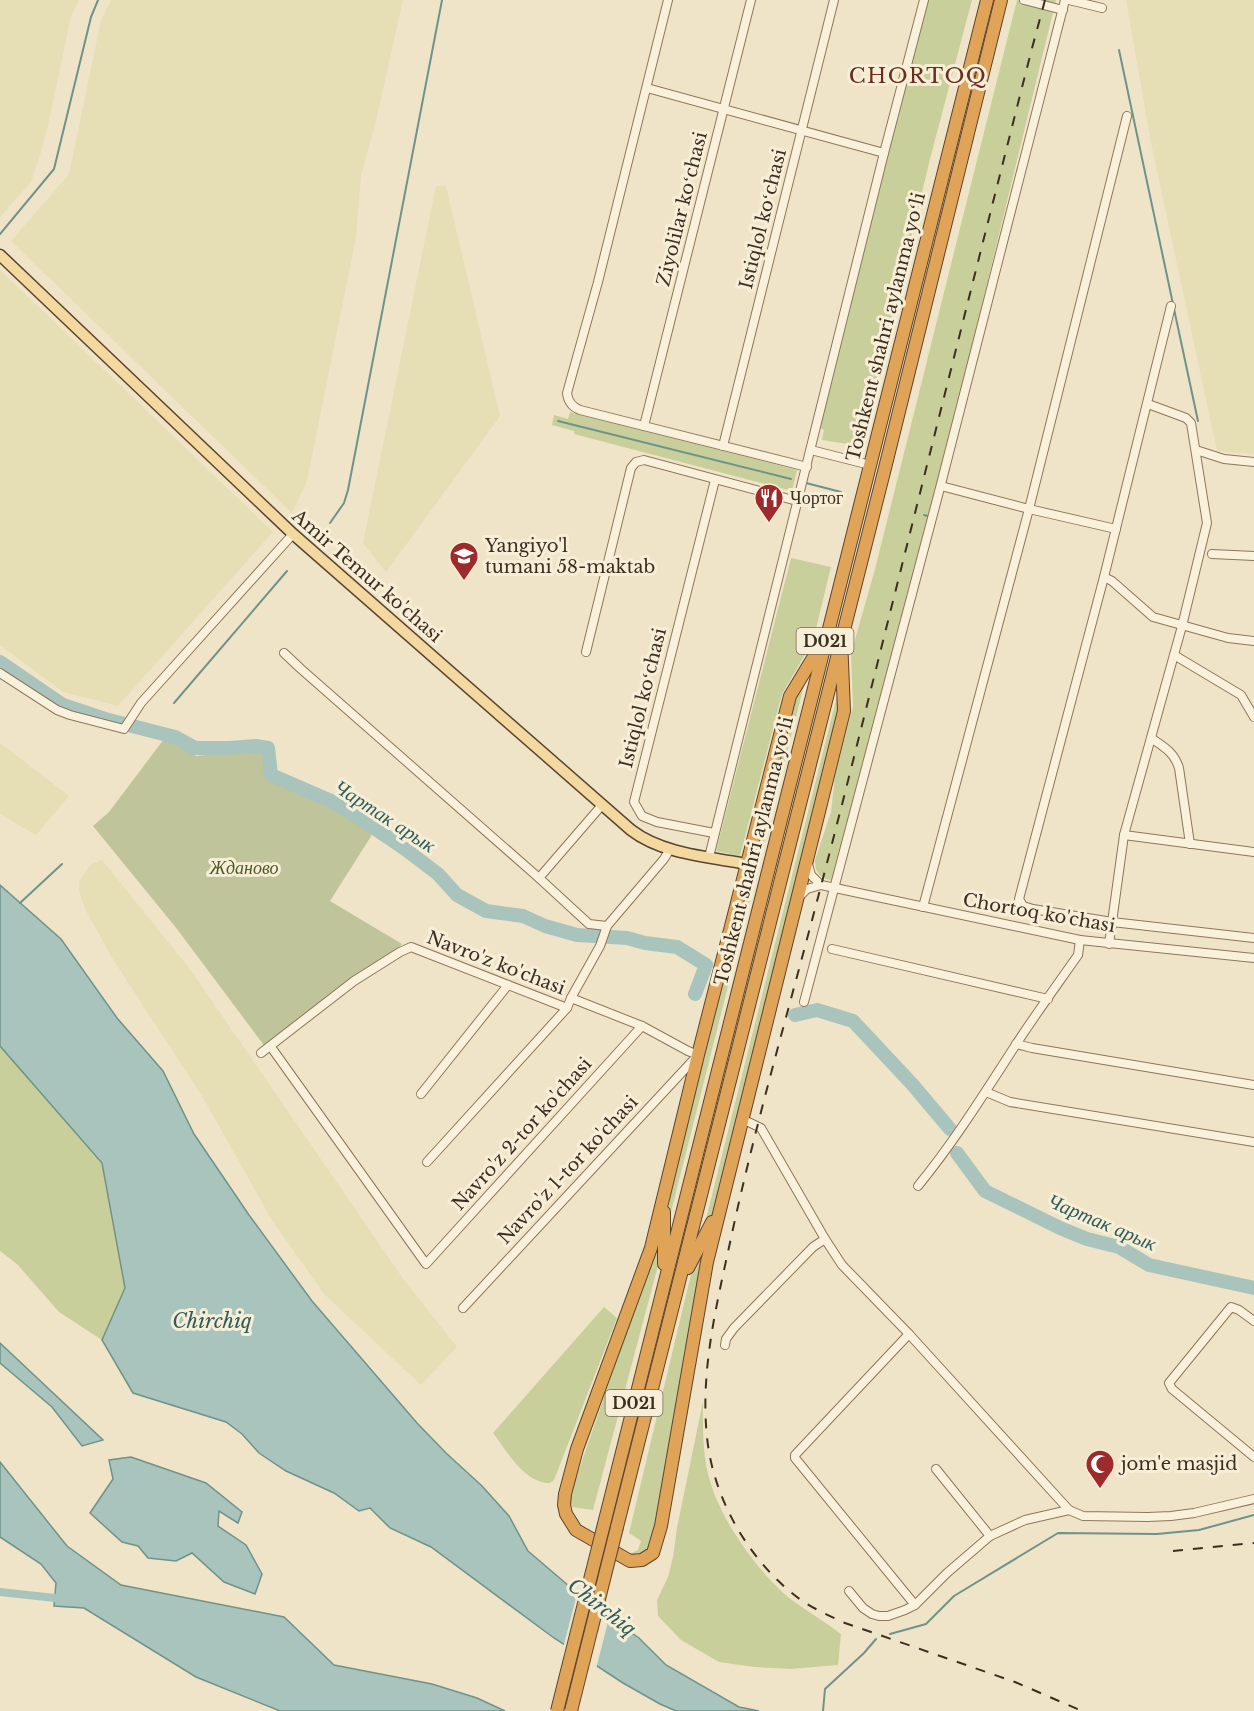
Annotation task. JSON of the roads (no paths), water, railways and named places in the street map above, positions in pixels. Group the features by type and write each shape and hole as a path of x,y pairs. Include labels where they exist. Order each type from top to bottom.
{"highway":[{"name":"Toshkent shahri aylanma yoʻli","path":"557,1711 987,0"},
{"name":"Toshkent shahri aylanma yoʻli","path":"571,1711 1001,0"},
{"path":"870,465 878,463 885,468"},
{"path":"828,633 790,696 647,1262 577,1449 568,1481 564,1500 566,1514 576,1530 630,1560 642,1560 651,1556 655,1550 664,1512 707,1262 844,711 841,638"},
{"path":"664,1193 665,1283"},
{"path":"678,1285 720,1208"}],"main road":[{"name":"Amir Temur ko'chasi","path":"0,255 293,534 642,838 670,849 747,864"}],"street":[{"path":"668,0 598,282 567,393 576,409 807,467"},
{"name":"Ziyolilar koʻchasi","path":"644,426 751,0"},
{"name":"Istiqlol koʻchasi","path":"723,446 834,0"},
{"path":"709,857 924,0"},
{"path":"1024,0 1063,10"},
{"path":"804,1002 941,486 1063,10 1067,0 1102,8"},
{"path":"647,88 884,153"},
{"path":"923,908 1029,509 1127,116"},
{"path":"1171,306 1104,578 1019,899 1026,908 1112,922 1254,939"},
{"path":"1108,944 1124,835 1182,626 1207,523 1191,423 1186,418 1148,404"},
{"path":"811,450 870,465"},
{"path":"1196,450 1224,459 1254,462"},
{"path":"586,652 631,468 636,462 644,460 797,501"},
{"name":"Istiqlol koʻchasi","path":"714,832 657,822 642,816 634,802 715,480"},
{"path":"941,486 1116,529"},
{"path":"0,674 57,710 124,729 141,704 293,534"},
{"path":"1212,554 1254,555"},
{"path":"1104,578 1112,581 1153,617 1228,638 1254,641"},
{"path":"284,653 540,878 589,924 606,928"},
{"path":"1174,655 1240,695 1254,717"},
{"path":"1151,738 1172,752 1176,759 1190,844"},
{"path":"540,878 602,805"},
{"path":"1124,835 1254,852"},
{"path":"571,998 600,946 606,928 670,849"},
{"path":"808,856 809,870 821,885"},
{"path":"796,903 803,891 821,885"},
{"name":"Chortoq ko'chasi","path":"821,885 1080,940 1254,958"},
{"path":"918,1186 943,1156 1016,1044 1078,955 1080,940"},
{"name":"Navro'z ko'chasi","path":"261,1053 354,981 411,947 567,1008 571,998 642,1026 698,1055"},
{"path":"832,949 1048,999"},
{"path":"421,1094 508,985"},
{"path":"427,1162 567,1008"},
{"name":"Navro'z 2-tor ko'chasi","path":"270,1047 426,1264 642,1026"},
{"path":"1016,1044 1254,1085"},
{"name":"Navro'z 1-tor ko'chasi","path":"463,1308 698,1055"},
{"path":"986,1092 1010,1102 1254,1142"},
{"path":"742,1119 761,1128 825,1239 843,1265 1069,1510 1083,1516 1171,1516 1254,1499"},
{"path":"725,1345 734,1328 813,1247 825,1239"},
{"path":"1254,1321 1231,1307 1169,1383 1172,1389 1254,1457"},
{"path":"909,1334 827,1420 795,1455 795,1458 915,1605"},
{"path":"936,1469 990,1536"},
{"path":"849,1591 863,1608 872,1614 888,1616 915,1605 947,1573 990,1536 1025,1520 1069,1510"}],"water":[{"name":"Chirchiq","path":"0,885 61,939 117,1018 163,1071 194,1134 249,1215 312,1301 417,1423 482,1486 509,1516 528,1551 590,1604 639,1638 666,1665 739,1707 759,1711 676,1711 660,1704 554,1638 431,1547 390,1528 370,1508 359,1511 334,1493 286,1471 259,1453 242,1434 226,1422 133,1393 102,1340 125,1288 102,1163 0,1046"},
{"path":"0,1343 103,1440 82,1446 52,1407 0,1363"},
{"path":"131,1457 206,1483 242,1512 238,1523 219,1511 218,1526 246,1545 262,1574 255,1594 224,1582 192,1553 176,1561 148,1558 138,1546 122,1542 90,1513 113,1479 109,1460"},
{"path":"0,1462 67,1546 121,1585 284,1617 334,1665 432,1684 477,1698 505,1711 280,1711 196,1677 84,1608 54,1606 56,1583 41,1564 0,1537"}],"waterway":[{"path":"0,234 54,169 91,17 98,0"},
{"path":"330,523 344,503 348,490 442,0"},
{"path":"1119,50 1173,304"},
{"path":"1174,309 1198,421"},
{"path":"558,421 791,479"},
{"path":"806,483 841,492"},
{"path":"924,515 928,516"},
{"path":"174,703 287,571"},
{"name":"Чартак арык","path":"0,662 63,705 105,719 175,737 195,748 256,746 268,748 271,775 331,801 358,817 438,874 457,895 486,911 523,916 545,926 577,935 627,938 677,947 706,965 695,994"},
{"path":"20,903 62,864"},
{"name":"Чартак арык","path":"795,1015 817,1010 853,1021 950,1129"},
{"name":"Чартак арык","path":"957,1153 985,1191 1060,1228 1087,1239 1119,1247 1149,1265 1254,1288"},
{"path":"890,1634 926,1624 954,1596 1058,1533 1157,1534 1199,1530 1254,1515"},
{"path":"0,1592 55,1598"},
{"path":"823,1711 825,1689 876,1639"}],"railway":[{"path":"1045,0 843,802 750,1154 715,1312 708,1362 705,1412 707,1437 717,1483 737,1528 750,1549 766,1568 801,1600 845,1623 1015,1682 1082,1711"},
{"path":"1173,1551 1254,1543"}],"place":[{"name":"Чортог","path":"769,524"},
{"name":"Yangiyo'l tumani 58-maktab","path":"464,582"},
{"name":"jom'e masjid","path":"1100,1490"}],"district":[{"name":"CHORTOQ","path":"918,76"}],"park label":[{"name":"Жданово","path":"244,868"}]}
